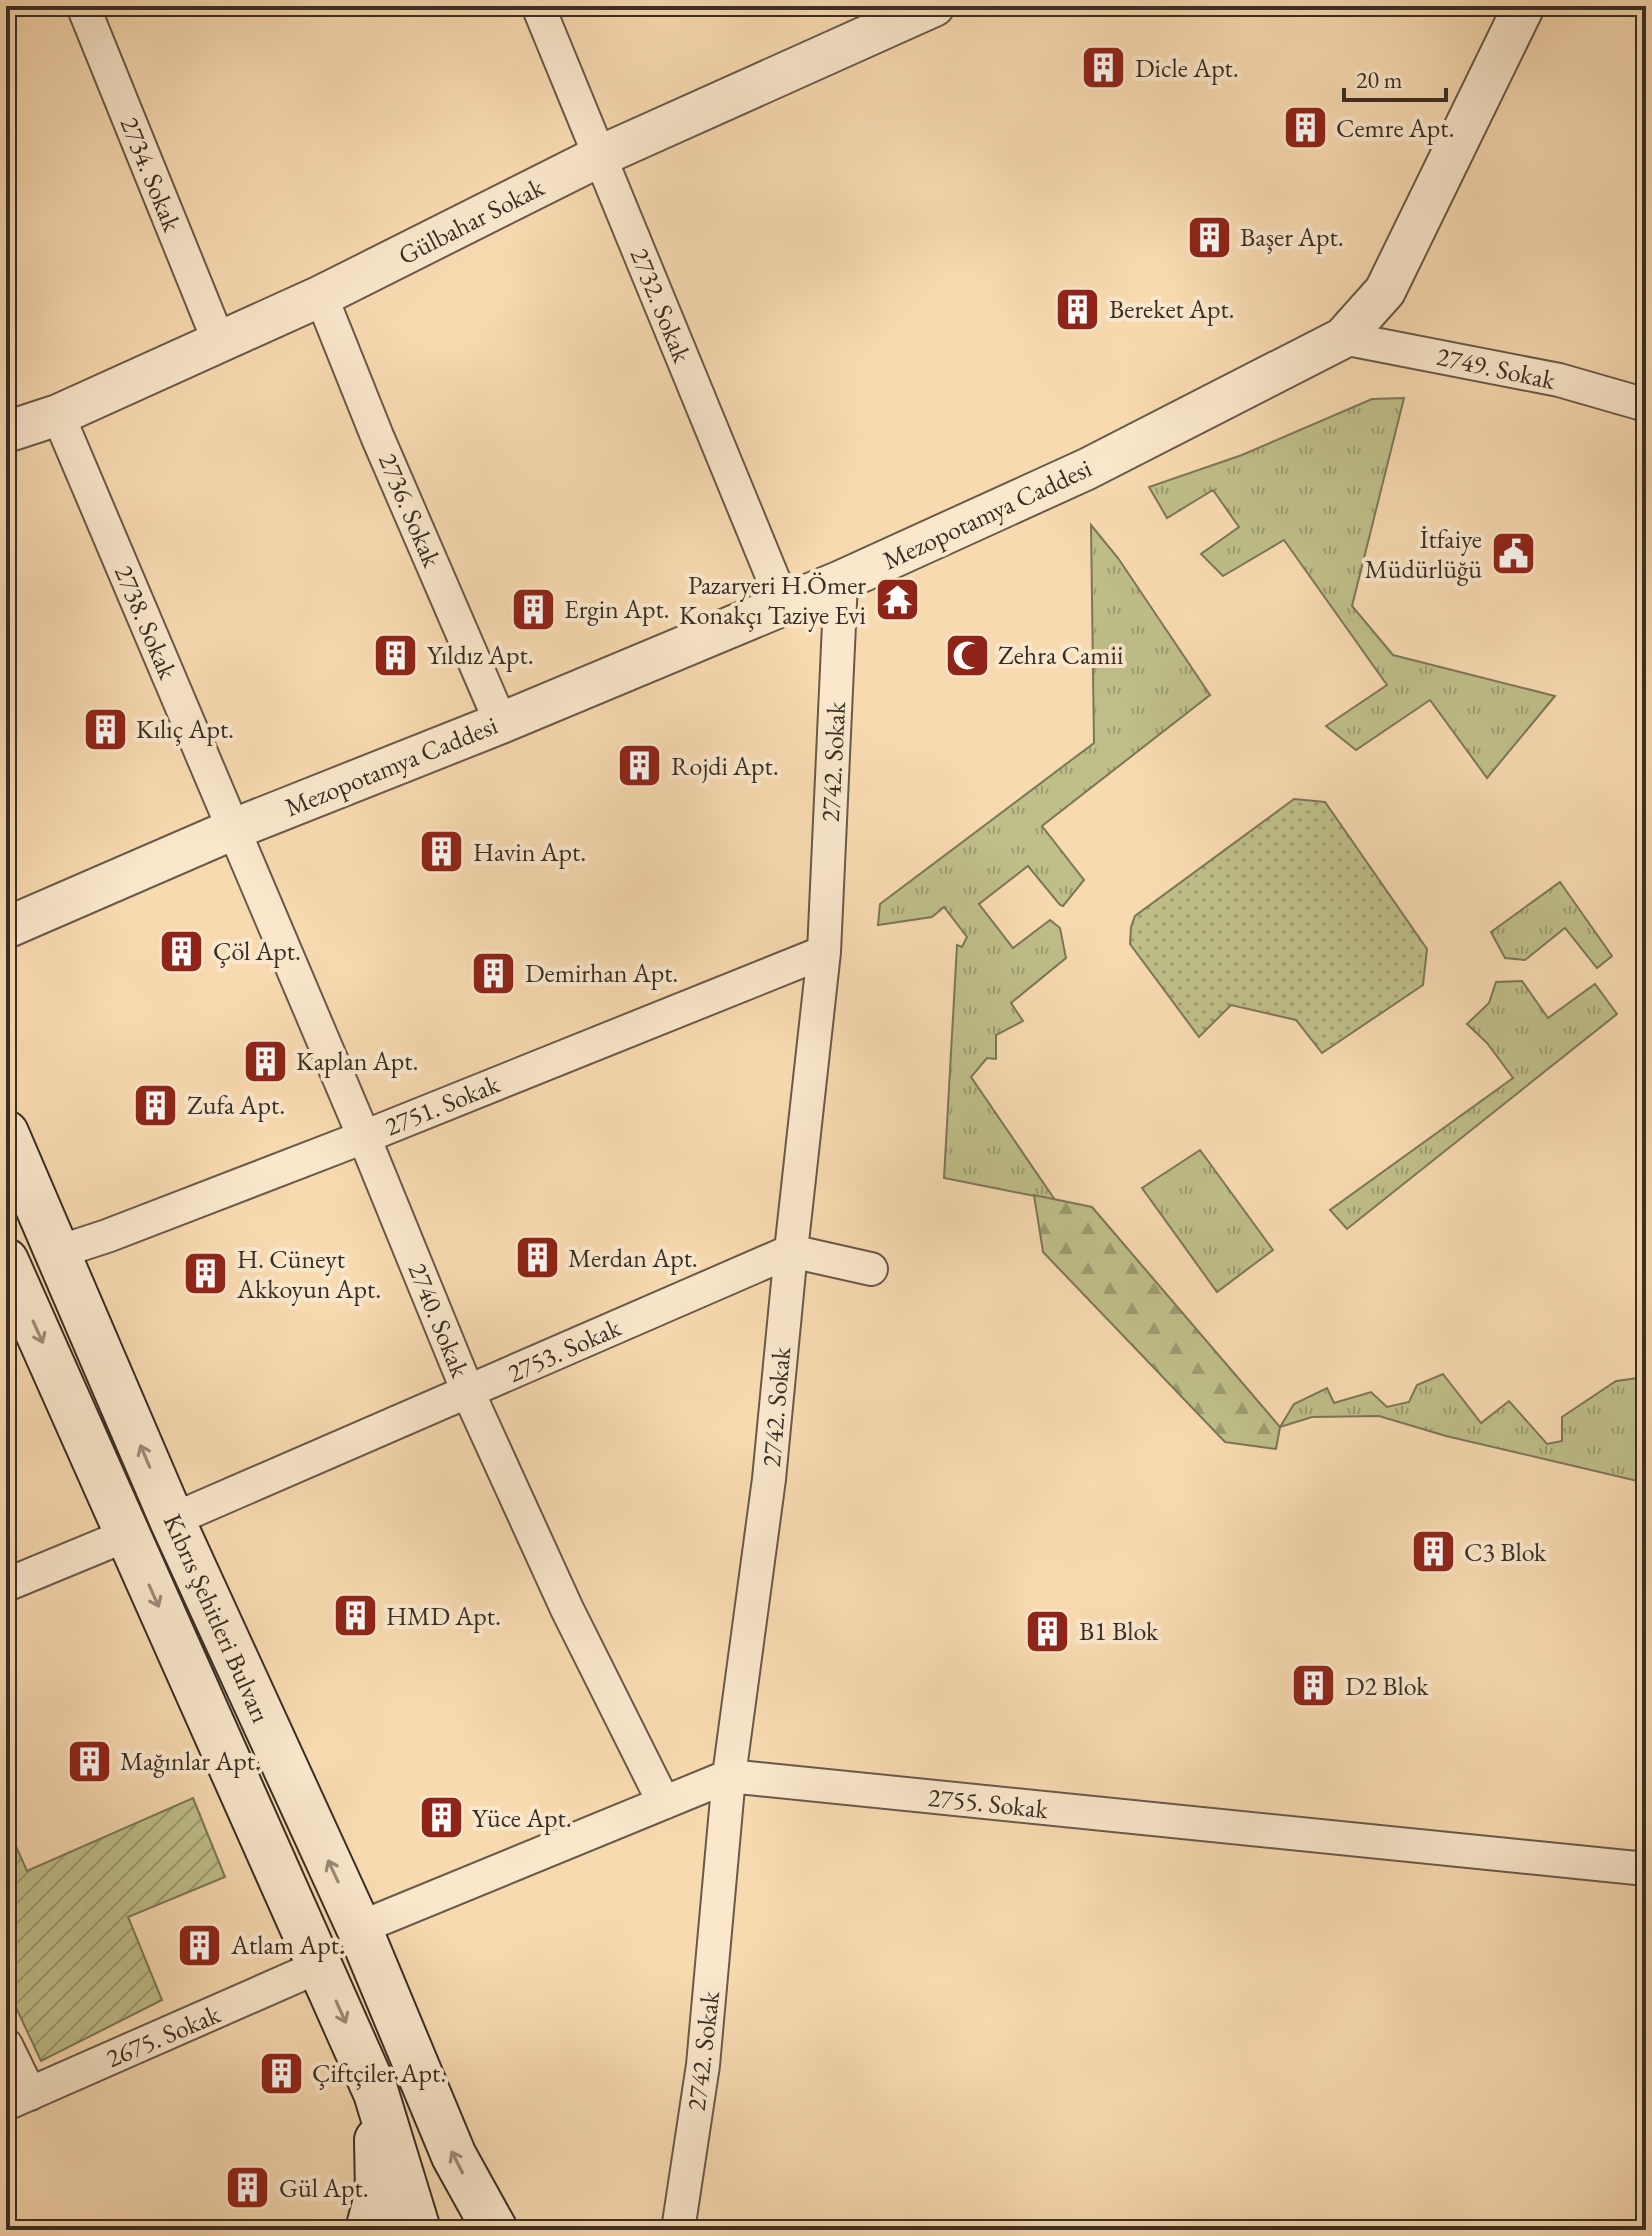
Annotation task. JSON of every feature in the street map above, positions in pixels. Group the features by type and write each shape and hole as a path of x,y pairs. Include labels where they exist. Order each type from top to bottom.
{"main road":[{"name":"Kıbrıs Şehitleri Bulvarı","path":"6,1133 172,1520 359,1928 454,2156 495,2230"},
{"name":"Kıbrıs Şehitleri Bulvarı","path":"8,1272 376,2093 418,2230"},
{"path":"368,2230 378,2192 376,2093"}],"street":[{"name":"2734. Sokak","path":"83,6 219,342"},
{"name":"2732. Sokak","path":"538,6 784,605"},
{"name":"Gülbahar Sokak","path":"6,432 58,415 321,296 600,156 934,6"},
{"name":"Mezopotamya Caddesi","path":"6,928 234,829 501,723 841,581 1087,469 1343,338 1385,291 1524,6"},
{"name":"2736. Sokak","path":"321,296 377,436 501,723"},
{"name":"2749. Sokak","path":"1343,338 1559,380 1646,405"},
{"name":"2738. Sokak","path":"58,415 234,829"},
{"name":"2742. Sokak","path":"678,2230 703,2065 729,1776 769,1479 824,952 841,581"},
{"name":"2740. Sokak","path":"234,829 468,1392 567,1609 664,1803"},
{"name":"2751. Sokak","path":"58,1252 364,1137 824,952"},
{"path":"791,1251 871,1269"},
{"name":"2753. Sokak","path":"172,1520 791,1251"},
{"path":"6,1585 127,1535"},
{"name":"2755. Sokak","path":"359,1928 729,1776 1646,1869"},
{"name":"2675. Sokak","path":"18,2099 320,1966"},
{"path":"6,2045 18,2099"}],"green space":[{"path":"1404,398 1352,606 1393,655 1555,696 1487,778 1430,700 1356,750 1326,726 1387,685 1284,540 1223,576 1201,554 1239,527 1213,490 1167,518 1149,487 1242,455 1372,399"},
{"path":"1091,525 1118,558 1210,695 1042,826 1084,880 1063,906 1028,866 979,904 1013,948 1050,920 1060,928 1066,958 1011,1003 1023,1021 996,1035 996,1059 987,1058 971,1077 1055,1200 944,1178 957,945 962,947 967,937 944,907 932,917 878,925 880,904 1094,743"},
{"path":"1294,799 1325,802 1427,949 1423,985 1322,1053 1296,1020 1231,1005 1199,1037 1130,944 1135,916"},
{"path":"1560,882 1612,956 1597,968 1565,928 1525,960 1505,958 1491,932"},
{"path":"1522,981 1548,1018 1595,984 1617,1014 1347,1229 1330,1210 1513,1078 1487,1043 1467,1024 1489,1003 1496,982"},
{"path":"1200,1150 1273,1250 1217,1292 1142,1188"},
{"path":"1034,1195 1092,1207 1280,1427 1276,1449 1225,1442 1043,1252"},
{"path":"1443,1374 1481,1423 1509,1401 1547,1444 1562,1441 1562,1417 1616,1381 1646,1377 1646,1483 1446,1436 1379,1416 1312,1417 1280,1427 1294,1404 1327,1388 1334,1403 1371,1392 1387,1407 1409,1402 1417,1385"},
{"path":"193,1798 225,1877 128,1917 162,2000 41,2061 6,1986 6,1824 27,1871"}],"place":[{"name":"Dicle Apt.","path":"1104,68"},
{"name":"Cemre Apt.","path":"1305,128"},
{"name":"Başer Apt.","path":"1209,237"},
{"name":"Bereket Apt.","path":"1078,309"},
{"name":"İtfaiye Müdürlüğü","path":"1513,554"},
{"name":"Pazaryeri H.Ömer Konakçı Taziye Evi","path":"897,600"},
{"name":"Ergin Apt.","path":"533,609"},
{"name":"Yıldız Apt.","path":"396,655"},
{"name":"Zehra Camii","path":"967,655"},
{"name":"Kılıç Apt.","path":"105,729"},
{"name":"Rojdi Apt.","path":"640,766"},
{"name":"Havin Apt.","path":"442,852"},
{"name":"Çöl Apt.","path":"182,951"},
{"name":"Demirhan Apt.","path":"494,973"},
{"name":"Kaplan Apt.","path":"265,1061"},
{"name":"Zufa Apt.","path":"156,1105"},
{"name":"Merdan Apt.","path":"537,1258"},
{"name":"H. Cüneyt Akkoyun Apt.","path":"206,1274"},
{"name":"C3 Blok","path":"1433,1552"},
{"name":"HMD Apt.","path":"355,1616"},
{"name":"B1 Blok","path":"1048,1631"},
{"name":"D2 Blok","path":"1314,1686"},
{"name":"Mağınlar Apt.","path":"89,1761"},
{"name":"Yüce Apt.","path":"441,1818"},
{"name":"Atlam Apt.","path":"200,1945"},
{"name":"Çiftçiler Apt.","path":"281,2073"},
{"name":"Gül Apt.","path":"248,2188"}]}
